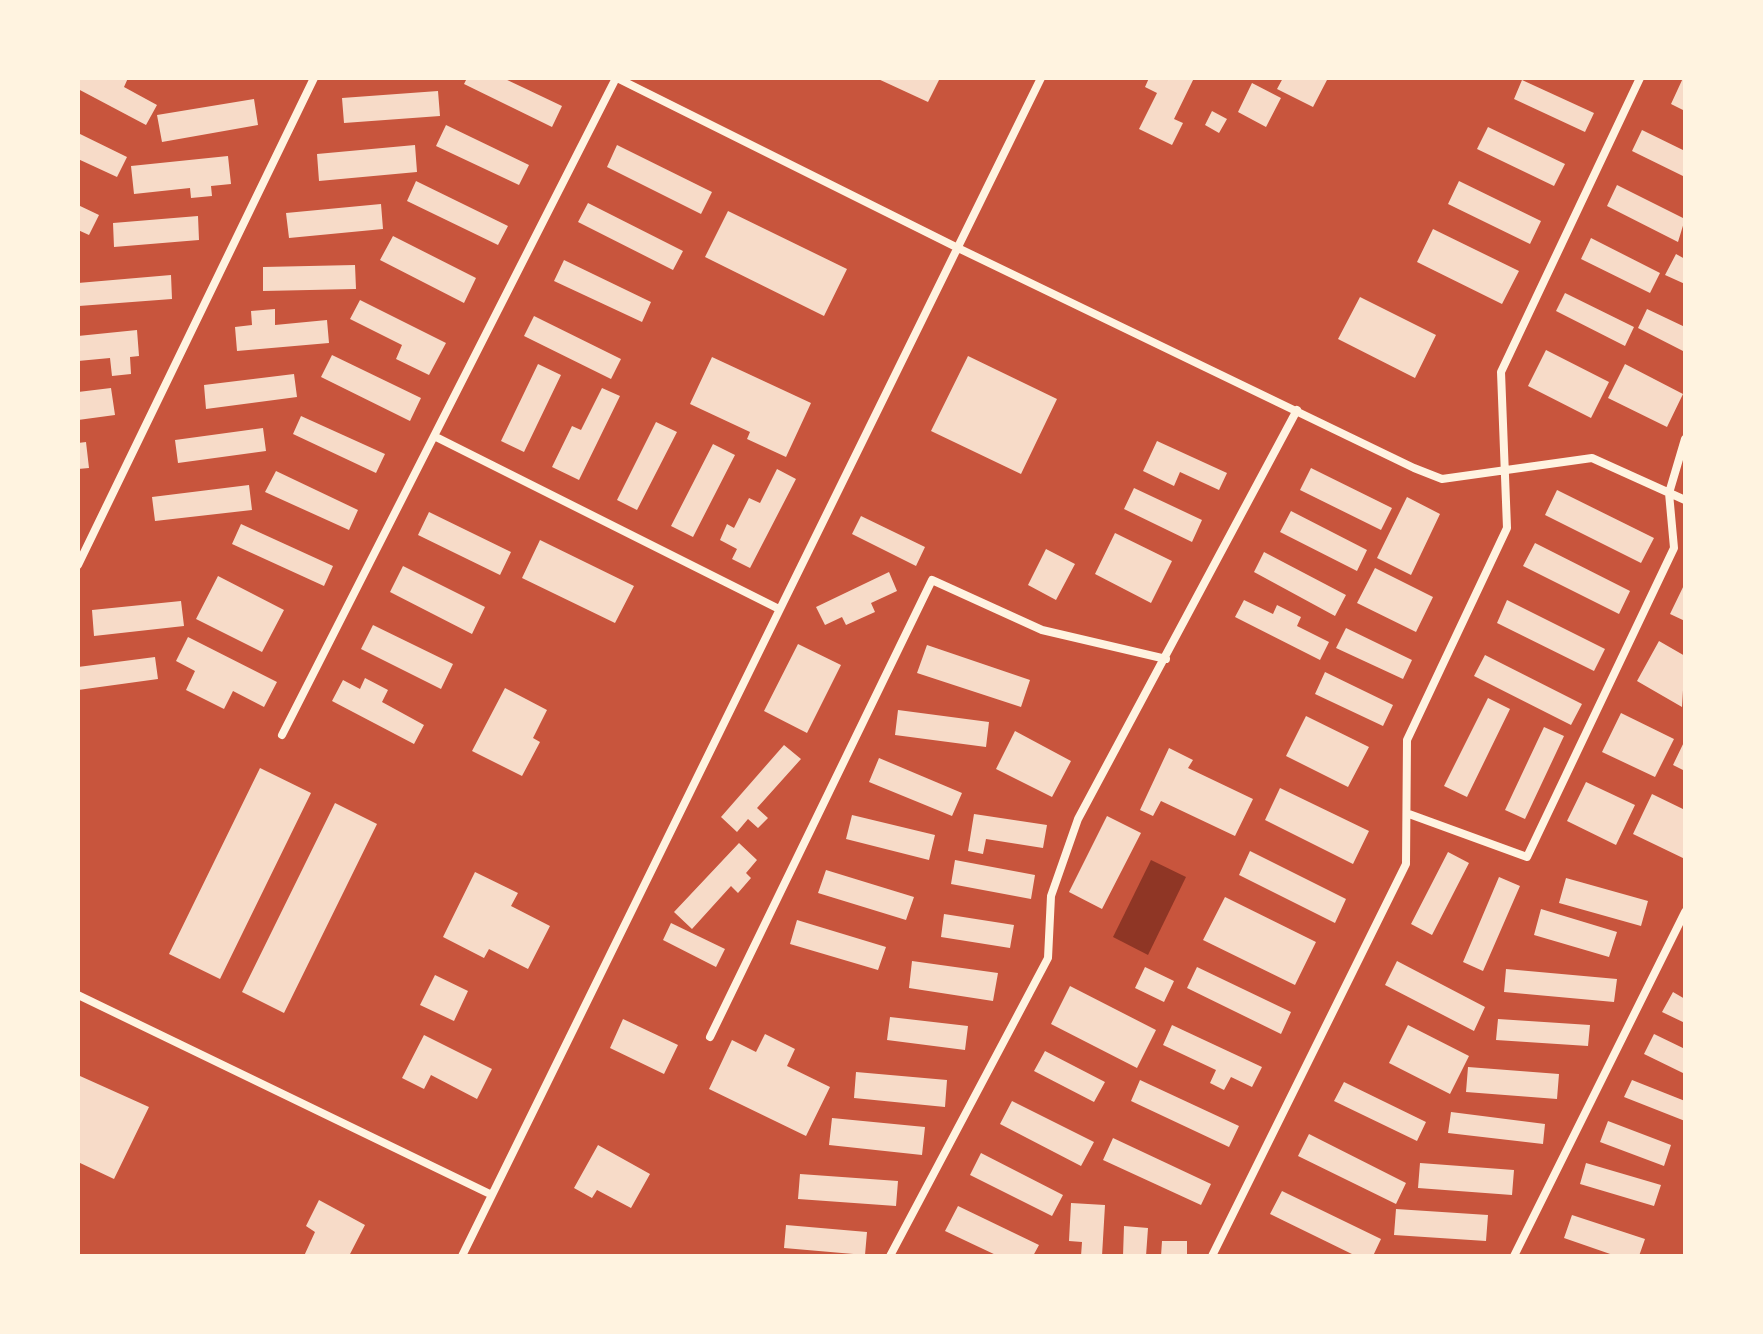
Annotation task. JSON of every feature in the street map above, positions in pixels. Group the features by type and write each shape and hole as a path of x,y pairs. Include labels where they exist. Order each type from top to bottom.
{"street":[{"path":"78,565 314,78"},
{"path":"282,735 617,78 958,248 1442,479 1592,458 1685,500"},
{"path":"462,1256 1041,78"},
{"path":"1212,1256 1406,864 1409,814 1407,740 1507,528 1501,372 1640,78"},
{"path":"890,1256 1048,958 1051,896 1078,819 1297,410"},
{"path":"436,437 779,609"},
{"path":"1409,814 1527,857 1674,548 1669,493 1685,439"},
{"path":"710,1037 932,580 1042,630 1166,659"},
{"path":"1514,1256 1685,912"},
{"path":"78,995 492,1195"}],"shaded area":[{"path":"1151,860 1186,877 1148,955 1113,937"}],"building":[{"path":"78,78 128,78 124,87 157,105 146,125 78,89"},
{"path":"467,78 503,78 562,106 552,127 464,84"},
{"path":"876,78 940,78 928,102"},
{"path":"1149,78 1194,78 1174,119 1183,123 1172,145 1139,129 1157,93 1145,87"},
{"path":"1283,78 1328,78 1313,107 1277,89"},
{"path":"1685,78 1685,111 1671,104"},
{"path":"1522,80 1594,113 1585,132 1514,99"},
{"path":"1252,83 1281,98 1266,127 1238,112"},
{"path":"438,91 440,116 344,123 342,98"},
{"path":"254,99 258,125 162,142 157,115"},
{"path":"1212,111 1227,119 1219,133 1205,125"},
{"path":"446,125 529,165 519,185 436,146"},
{"path":"1488,127 1565,164 1554,186 1477,149"},
{"path":"1642,130 1685,151 1685,177 1632,151"},
{"path":"78,133 127,157 117,177 78,159"},
{"path":"415,145 417,172 319,181 317,154"},
{"path":"617,145 712,192 701,214 607,167"},
{"path":"228,156 231,184 211,186 212,196 191,198 190,188 134,194 131,166"},
{"path":"416,181 508,226 498,245 407,201"},
{"path":"1459,181 1541,221 1530,244 1448,204"},
{"path":"1617,185 1685,219 1678,242 1607,206"},
{"path":"588,203 683,251 673,270 578,222"},
{"path":"381,204 383,229 289,238 286,213"},
{"path":"78,205 99,215 89,235 78,230"},
{"path":"728,211 847,269 824,316 705,257"},
{"path":"198,216 199,240 114,247 113,223"},
{"path":"1433,229 1519,271 1502,304 1417,262"},
{"path":"393,236 476,278 464,303 380,260"},
{"path":"1591,238 1660,273 1650,293 1581,259"},
{"path":"1676,254 1685,259 1685,284 1665,275"},
{"path":"564,260 651,302 642,322 554,281"},
{"path":"355,265 356,289 263,291 263,267"},
{"path":"171,275 172,299 79,306 78,283"},
{"path":"1565,293 1634,327 1625,346 1556,311"},
{"path":"1360,297 1436,335 1415,378 1338,339"},
{"path":"360,300 446,343 429,375 396,359 402,345 350,319"},
{"path":"275,309 275,325 327,320 329,343 237,351 235,327 252,325 251,311"},
{"path":"1647,309 1685,327 1685,352 1638,328"},
{"path":"534,316 621,359 611,379 524,336"},
{"path":"137,330 139,356 130,357 131,374 112,376 110,358 78,361 78,336"},
{"path":"1546,350 1609,382 1591,418 1528,386"},
{"path":"332,355 421,398 410,421 321,377"},
{"path":"968,356 1057,399 1021,474 931,431"},
{"path":"712,357 811,403 786,457 747,439 750,432 690,404"},
{"path":"538,364 561,375 524,452 501,441"},
{"path":"1625,364 1683,394 1667,427 1608,398"},
{"path":"294,374 297,397 206,409 204,385"},
{"path":"111,388 115,415 78,420 78,392"},
{"path":"602,388 620,396 579,480 552,467 572,426 581,430"},
{"path":"301,416 385,454 376,473 293,434"},
{"path":"656,422 677,432 637,510 617,500"},
{"path":"263,428 266,451 178,463 175,440"},
{"path":"1157,441 1227,473 1219,490 1180,472 1174,486 1143,471"},
{"path":"86,442 89,468 78,469 78,443"},
{"path":"713,444 735,455 693,537 671,526"},
{"path":"1311,468 1392,508 1381,530 1300,490"},
{"path":"777,469 796,479 750,568 732,559 737,549 720,540 727,524 734,528 749,498 760,503"},
{"path":"276,471 358,510 349,530 265,492"},
{"path":"249,485 252,510 155,521 152,497"},
{"path":"1134,488 1202,520 1192,542 1124,509"},
{"path":"1557,490 1654,538 1641,563 1545,515"},
{"path":"1407,497 1440,514 1411,575 1377,558"},
{"path":"1291,511 1367,550 1357,571 1280,532"},
{"path":"429,512 511,552 500,575 418,535"},
{"path":"861,516 925,547 916,566 852,534"},
{"path":"241,524 333,566 324,586 232,544"},
{"path":"1115,533 1172,561 1151,603 1095,574"},
{"path":"540,540 634,586 615,623 522,578"},
{"path":"1535,543 1630,591 1619,614 1523,566"},
{"path":"1046,549 1075,564 1056,600 1028,585"},
{"path":"1264,552 1346,595 1335,616 1254,572"},
{"path":"403,566 485,607 472,634 390,592"},
{"path":"1375,568 1433,597 1416,632 1357,603"},
{"path":"889,572 897,591 871,603 875,612 846,625 842,617 825,625 816,607"},
{"path":"218,576 284,610 262,652 196,619"},
{"path":"1685,583 1685,621 1670,614"},
{"path":"1244,600 1273,614 1277,605 1301,617 1297,626 1329,642 1320,660 1235,617"},
{"path":"1507,600 1605,649 1594,671 1497,623"},
{"path":"181,601 184,626 94,636 92,610"},
{"path":"373,625 453,664 441,689 361,649"},
{"path":"1346,628 1412,660 1403,679 1336,648"},
{"path":"188,637 277,682 264,707 233,691 224,709 186,690 195,671 176,661"},
{"path":"1659,641 1685,656 1682,707 1637,681"},
{"path":"798,644 841,665 807,733 764,711"},
{"path":"927,645 1030,680 1021,707 917,673"},
{"path":"1485,655 1582,704 1571,725 1474,676"},
{"path":"155,657 158,679 78,690 78,667"},
{"path":"1325,672 1393,705 1383,726 1315,694"},
{"path":"365,678 388,690 382,702 424,725 414,744 332,701 343,680 360,689"},
{"path":"505,688 547,710 533,738 540,742 522,776 472,751"},
{"path":"1488,698 1510,709 1467,797 1444,786"},
{"path":"898,710 989,722 986,747 895,735"},
{"path":"1621,713 1674,739 1655,777 1602,752"},
{"path":"1306,716 1369,747 1348,787 1286,756"},
{"path":"1544,727 1564,736 1525,819 1505,810"},
{"path":"1015,731 1071,761 1052,797 996,769"},
{"path":"1685,740 1685,771 1673,765"},
{"path":"784,745 801,759 757,808 768,818 758,828 748,819 737,832 721,817"},
{"path":"1169,748 1193,760 1188,768 1253,799 1235,836 1161,801 1153,816 1140,810"},
{"path":"879,758 962,793 952,816 869,782"},
{"path":"260,768 311,793 220,979 169,954"},
{"path":"1586,782 1635,805 1616,845 1567,821"},
{"path":"1280,788 1369,831 1353,864 1265,820"},
{"path":"1652,794 1685,810 1685,859 1633,834"},
{"path":"335,803 377,824 284,1013 242,992"},
{"path":"974,814 1047,825 1043,848 986,839 983,854 968,851"},
{"path":"852,815 935,835 929,860 846,839"},
{"path":"1107,816 1141,833 1102,909 1069,892"},
{"path":"739,843 757,860 746,873 751,878 738,893 731,886 692,929 674,912"},
{"path":"1250,851 1346,899 1335,923 1239,875"},
{"path":"1448,852 1469,863 1432,935 1411,924"},
{"path":"955,860 1035,875 1031,899 951,884"},
{"path":"826,870 914,897 906,920 818,893"},
{"path":"475,872 518,893 511,906 550,926 528,969 489,949 484,958 443,937"},
{"path":"1499,877 1520,886 1483,971 1463,962"},
{"path":"1566,878 1648,901 1641,926 1559,903"},
{"path":"1225,897 1316,942 1295,985 1203,940"},
{"path":"1541,909 1617,932 1609,957 1534,935"},
{"path":"944,914 1014,925 1010,948 941,937"},
{"path":"797,920 886,947 878,970 790,944"},
{"path":"671,923 725,949 716,967 663,940"},
{"path":"912,961 998,973 993,1001 909,988"},
{"path":"1397,961 1485,1007 1474,1031 1385,985"},
{"path":"1145,967 1174,981 1164,1002 1135,988"},
{"path":"1197,967 1291,1012 1281,1034 1187,988"},
{"path":"1506,969 1617,979 1614,1002 1504,992"},
{"path":"435,975 468,991 454,1021 420,1005"},
{"path":"1070,986 1156,1030 1137,1068 1051,1024"},
{"path":"1673,992 1685,999 1685,1023 1662,1012"},
{"path":"890,1017 968,1026 965,1050 887,1040"},
{"path":"623,1019 678,1045 664,1074 610,1048"},
{"path":"1498,1019 1590,1025 1588,1046 1496,1040"},
{"path":"1172,1025 1262,1067 1252,1087 1231,1077 1224,1090 1210,1083 1216,1070 1163,1045"},
{"path":"1408,1025 1469,1056 1450,1094 1389,1063"},
{"path":"765,1034 795,1049 787,1066 830,1087 806,1136 709,1089 732,1040 756,1052"},
{"path":"1654,1034 1685,1049 1685,1074 1644,1054"},
{"path":"424,1035 492,1069 477,1099 431,1075 424,1089 402,1078"},
{"path":"1045,1051 1105,1082 1094,1102 1034,1071"},
{"path":"1468,1067 1559,1074 1557,1099 1466,1092"},
{"path":"856,1072 947,1080 945,1107 854,1098"},
{"path":"80,1076 149,1107 114,1179 78,1162"},
{"path":"1140,1080 1239,1126 1229,1147 1131,1101"},
{"path":"1632,1080 1685,1101 1685,1121 1624,1097"},
{"path":"1344,1082 1426,1122 1417,1141 1334,1101"},
{"path":"1012,1101 1094,1142 1081,1166 1000,1124"},
{"path":"1451,1112 1545,1124 1543,1144 1448,1133"},
{"path":"832,1118 925,1127 922,1155 829,1145"},
{"path":"1608,1121 1671,1145 1664,1166 1600,1142"},
{"path":"1309,1134 1406,1183 1396,1204 1298,1156"},
{"path":"1113,1138 1211,1184 1201,1205 1103,1160"},
{"path":"598,1145 650,1174 631,1208 597,1190 592,1198 574,1188"},
{"path":"981,1153 1063,1195 1052,1216 970,1175"},
{"path":"1420,1163 1514,1170 1512,1195 1418,1188"},
{"path":"1586,1163 1661,1185 1654,1206 1580,1184"},
{"path":"800,1174 898,1181 896,1206 798,1199"},
{"path":"1282,1191 1381,1239 1373,1256 1356,1256 1270,1214"},
{"path":"319,1200 365,1225 349,1256 304,1256 315,1232 306,1226"},
{"path":"1071,1203 1105,1205 1102,1256 1081,1256 1082,1242 1069,1241"},
{"path":"958,1206 1039,1245 1033,1256 998,1256 945,1231"},
{"path":"1396,1209 1488,1215 1486,1241 1394,1235"},
{"path":"1572,1215 1645,1239 1639,1256 1616,1256 1564,1238"},
{"path":"786,1225 867,1232 865,1255 784,1248"},
{"path":"1124,1226 1148,1228 1146,1256 1123,1256"},
{"path":"1162,1241 1187,1241 1187,1256 1161,1256"}]}
